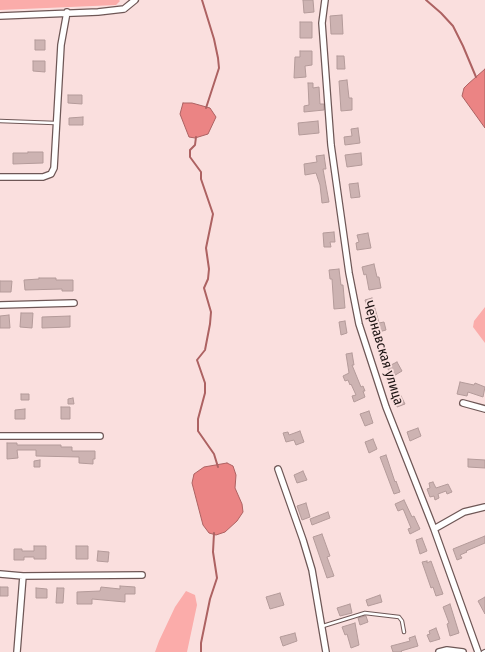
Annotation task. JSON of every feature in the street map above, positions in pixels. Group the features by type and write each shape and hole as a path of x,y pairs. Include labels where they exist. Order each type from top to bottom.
{"street":[{"path":"0,16 67,12 98,12 124,9 135,0"},
{"name":"Чернавская улица","path":"325,0 322,23 331,145 348,273 359,324 386,407 434,529 478,652"},
{"path":"0,177 43,177 51,174 54,168 61,45 67,12"},
{"path":"0,305 74,304"},
{"path":"463,403 485,409"},
{"path":"0,436 100,436"},
{"path":"278,469 312,570 320,627 326,652"},
{"path":"434,529 464,512 485,507"},
{"path":"0,574 23,576 142,575"},
{"path":"17,652 23,576"},
{"path":"439,652 447,650 463,652"}],"lane":[{"path":"0,121 57,123"},
{"path":"320,627 365,612 399,617 402,621 404,632"}],"shaded area":[{"path":"0,0 120,1 116,5 0,10"},
{"path":"485,69 485,128 462,96 464,88"},
{"path":"183,103 192,103 210,108 216,117 208,134 195,138 189,137 180,114"},
{"path":"485,307 485,343 473,327 474,321"},
{"path":"227,463 233,466 236,475 235,488 242,504 243,512 237,521 225,532 216,535 209,533 203,525 192,483 194,474 204,467"},
{"path":"186,591 195,595 197,605 187,652 155,652 175,607"}],"building":[{"path":"303,0 313,0 314,12 304,13"},
{"path":"342,15 343,34 331,34 330,16"},
{"path":"300,22 312,22 312,38 300,38"},
{"path":"35,40 45,40 45,50 35,50"},
{"path":"300,51 312,51 312,65 305,66 306,77 294,78 295,57 300,57"},
{"path":"337,56 344,56 345,69 337,69"},
{"path":"33,61 45,61 45,72 33,71"},
{"path":"347,80 349,98 352,98 352,110 341,111 339,81"},
{"path":"308,83 313,83 313,88 319,87 320,104 324,104 324,110 304,112 304,106 309,105"},
{"path":"68,95 82,95 82,104 68,103"},
{"path":"83,117 83,125 69,125 69,118"},
{"path":"318,121 319,133 299,135 298,123"},
{"path":"358,128 360,143 345,145 344,137 352,136 351,129"},
{"path":"43,152 43,163 13,164 13,153"},
{"path":"361,153 362,165 347,167 345,155"},
{"path":"324,155 326,169 323,169 329,202 322,203 320,185 316,173 305,175 304,164 317,162 316,156"},
{"path":"358,183 360,197 351,198 349,184"},
{"path":"334,232 335,242 330,242 331,247 324,247 323,233"},
{"path":"368,233 371,248 357,250 356,243 359,242 357,235"},
{"path":"374,264 381,288 369,290 366,274 364,275 362,267"},
{"path":"339,269 341,285 343,285 345,308 334,309 332,279 330,279 329,270"},
{"path":"39,278 73,280 73,291 62,291 62,289 25,290 24,280"},
{"path":"0,281 12,281 11,292 0,292"},
{"path":"372,298 379,323 384,322 386,330 375,333 365,300"},
{"path":"21,313 33,313 32,328 20,327"},
{"path":"9,315 10,328 0,328 0,316"},
{"path":"70,316 70,327 42,328 42,317"},
{"path":"345,321 347,333 341,335 339,322"},
{"path":"352,353 354,365 352,365 361,387 363,386 365,391 363,391 365,397 354,402 352,396 356,395 351,384 350,385 348,380 345,381 343,376 349,373 346,354"},
{"path":"397,362 402,371 392,377 387,367"},
{"path":"460,382 474,385 475,383 485,387 483,397 468,392 467,396 457,394"},
{"path":"21,394 29,394 29,400 21,400"},
{"path":"401,396 405,404 397,407 394,399"},
{"path":"73,398 74,404 68,404 68,399"},
{"path":"61,407 70,407 70,419 61,419"},
{"path":"25,409 25,419 15,419 15,410"},
{"path":"369,411 373,423 365,426 360,414"},
{"path":"418,428 421,436 410,441 407,432"},
{"path":"300,431 304,442 296,445 294,440 286,442 283,433 288,432 289,435"},
{"path":"373,439 377,449 369,453 365,442"},
{"path":"7,443 17,443 17,445 61,445 61,447 72,447 72,451 95,451 95,459 93,459 93,464 79,463 79,457 36,456 36,450 17,450 18,458 7,459"},
{"path":"386,455 400,492 394,494 380,457"},
{"path":"468,459 485,460 485,468 468,467"},
{"path":"40,460 40,467 34,467 34,461"},
{"path":"303,471 307,480 297,483 294,475"},
{"path":"433,482 436,488 448,484 452,492 447,494 446,491 438,494 439,498 435,500 434,496 430,497 427,489 430,488 429,483"},
{"path":"404,500 412,517 414,516 420,529 410,534 408,529 411,528 403,509 398,511 395,504"},
{"path":"306,503 310,517 302,520 297,506"},
{"path":"328,512 330,518 312,525 310,519"},
{"path":"322,534 330,556 327,557 334,576 327,578 313,537"},
{"path":"485,536 485,543 466,551 467,552 460,555 462,558 457,560 453,549"},
{"path":"422,538 427,551 420,554 416,540"},
{"path":"34,546 46,546 46,559 24,557 24,560 14,560 14,549 34,551"},
{"path":"76,546 88,546 88,559 76,559"},
{"path":"98,551 109,552 108,562 97,561"},
{"path":"427,561 427,563 431,561 443,594 436,596 433,587 431,588 422,562"},
{"path":"120,586 135,587 135,594 125,594 125,602 92,599 92,604 77,604 77,592 100,591 101,587 120,589"},
{"path":"0,587 8,587 8,596 0,596"},
{"path":"36,588 47,589 47,598 36,598"},
{"path":"57,588 64,588 63,603 56,603"},
{"path":"280,593 284,605 270,609 266,597"},
{"path":"380,595 382,602 368,606 366,600"},
{"path":"485,597 485,614 478,601"},
{"path":"350,604 352,613 340,616 337,608"},
{"path":"450,604 459,633 450,636 447,624 449,623 443,607"},
{"path":"366,616 368,622 360,625 358,618"},
{"path":"355,623 359,645 351,648 347,634 345,635 342,627"},
{"path":"436,628 440,639 430,642 427,635 430,634 429,631"},
{"path":"295,633 297,641 283,646 280,637"},
{"path":"415,636 418,646 401,651 402,652 393,652 391,646 410,641 409,638"}],"waterway":[{"path":"202,0 214,39 219,68 206,108"},
{"path":"426,0 453,26 476,77"},
{"path":"196,137 195,145 190,150 190,157 201,172 201,179 213,214 206,248 209,269 208,279 204,288 211,312 210,324 205,350 197,360 205,383 205,393 198,419 198,431 214,454 218,467"},
{"path":"201,652 201,643 210,599 217,578 213,552 214,533"}]}
